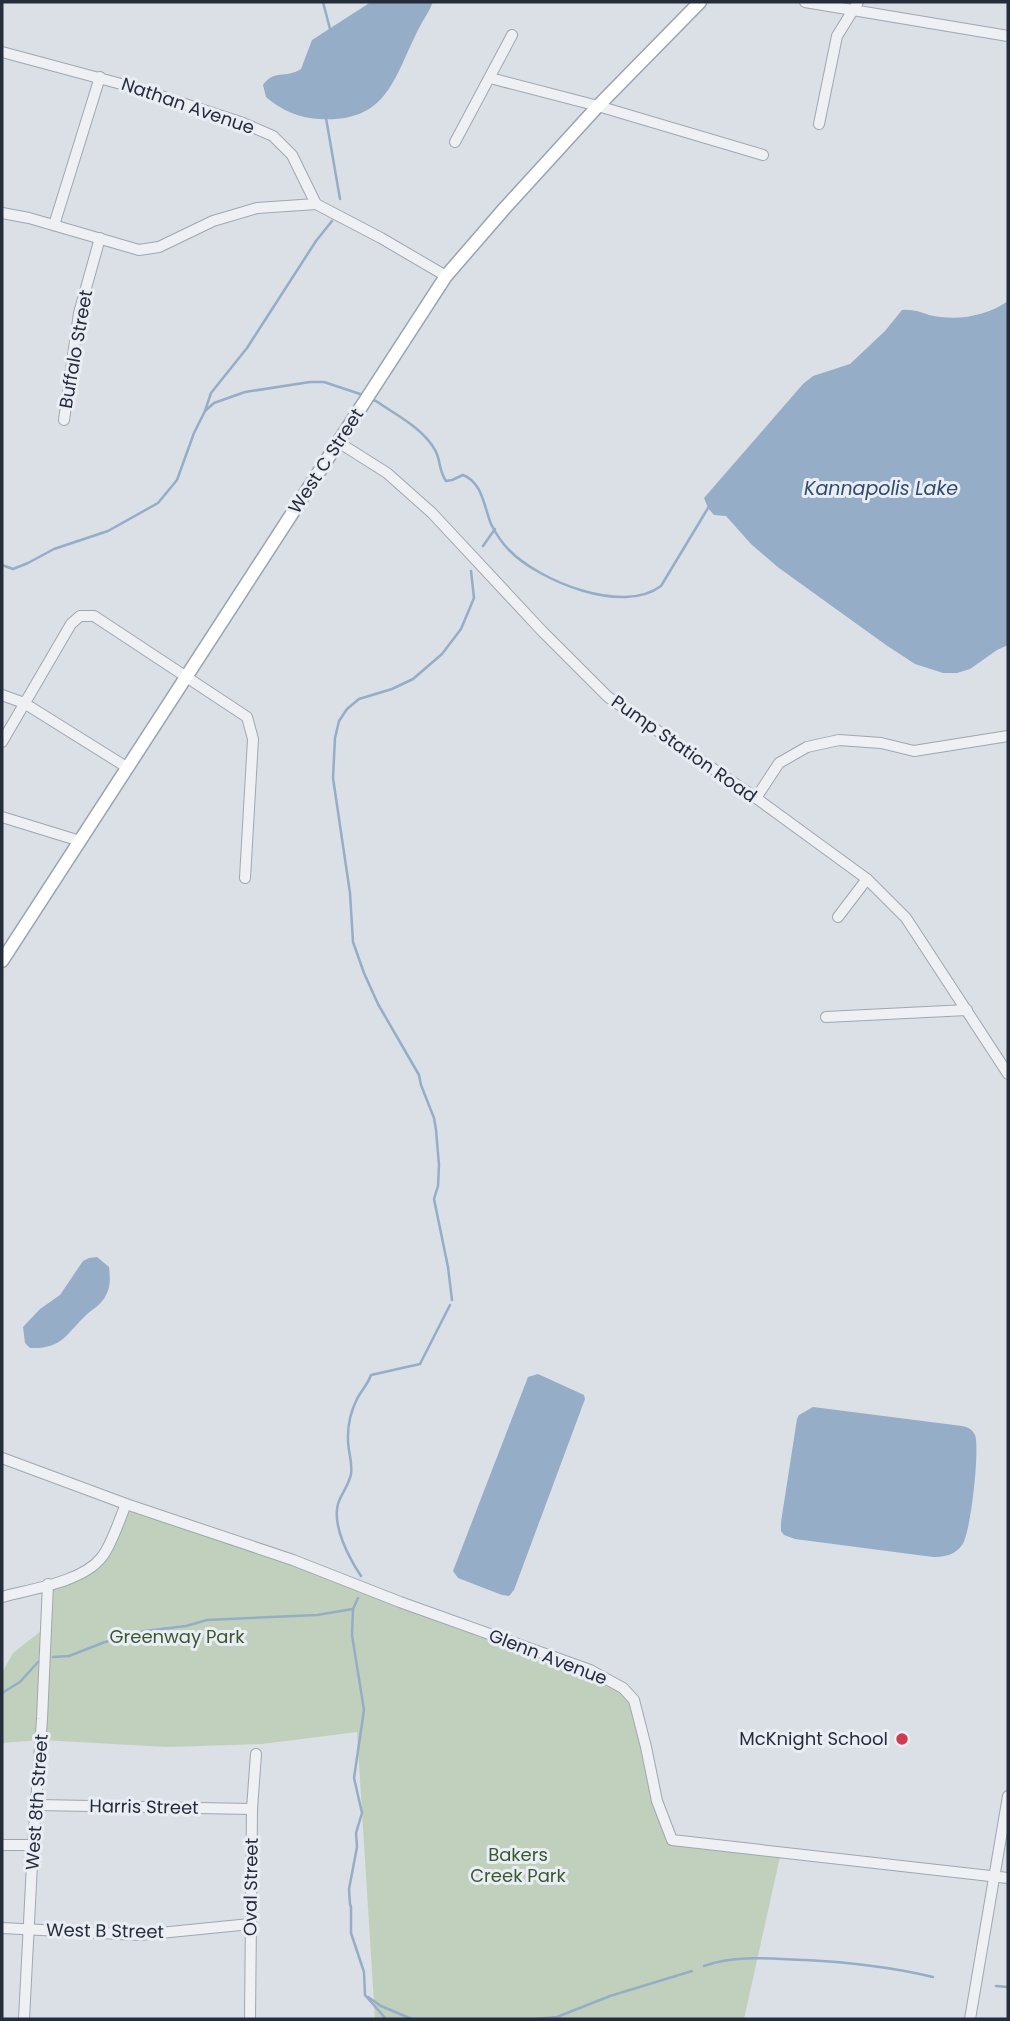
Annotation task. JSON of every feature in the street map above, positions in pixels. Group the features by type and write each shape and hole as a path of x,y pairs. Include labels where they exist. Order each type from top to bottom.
{"main road":[{"name":"West C Street","path":"2,961 446,276 503,209 598,106 700,2"}],"street":[{"path":"805,2 855,6 1008,36"},
{"path":"819,124 837,36 855,6"},
{"path":"455,142 512,34"},
{"name":"Nathan Avenue","path":"2,52 100,77 243,123 273,136 292,155 316,204"},
{"path":"54,225 100,77"},
{"path":"490,78 598,106 763,155"},
{"path":"2,213 139,250 159,247 214,221 257,208 316,204 446,276"},
{"name":"Buffalo Street","path":"64,419 79,313 100,238"},
{"name":"Pump Station Road","path":"338,442 387,473 432,513 608,697 867,879 906,918 1008,1073"},
{"path":"2,741 71,624 80,615 94,616 247,717 253,739 245,878"},
{"path":"2,695 24,703 128,768"},
{"path":"755,798 779,764 807,747 839,740 881,743 914,751 1008,736"},
{"path":"2,817 80,841"},
{"path":"838,917 867,879"},
{"path":"825,1017 967,1010"},
{"name":"Glenn Avenue","path":"2,1458 126,1504 293,1560 400,1602 590,1670 623,1688 634,1700 657,1801 672,1840 1008,1878"},
{"path":"2,1597 75,1576 90,1569 103,1557 126,1504"},
{"name":"West 8th Street","path":"24,2019 48,1584"},
{"name":"Oval Street","path":"250,2019 252,1809 256,1754"},
{"path":"970,2019 1008,1796"},
{"name":"Harris Street","path":"37,1805 252,1809"},
{"path":"2,1845 33,1845"},
{"name":"West B Street","path":"2,1928 140,1935 250,1924"}],"green space":[{"name":"Bakers Creek Park","path":"126,1504 590,1670 634,1700 672,1840 781,1852 744,2019 375,2019 357,1732 262,1744 167,1747 41,1740 2,1743 2,1673 13,1653 46,1627 48,1584 79,1574 103,1557"}],"water":[{"path":"371,2 433,2 394,81 374,106 360,114 319,119 291,112 266,97 263,85 267,80 301,69 312,40"},
{"name":"Kannapolis Lake","path":"1008,301 1008,645 970,669 943,673 915,664 779,568 751,544 726,516 714,515 704,498 803,384 813,376 850,364 885,331 902,310 939,317 960,317 990,311"},
{"path":"97,1257 109,1267 108,1292 102,1301 57,1343 30,1348 25,1343 23,1327 40,1309 60,1295 83,1261"},
{"path":"538,1374 584,1395 585,1399 514,1590 509,1596 502,1595 458,1578 453,1571 528,1377"},
{"path":"813,1407 962,1426 971,1430 976,1443 974,1490 969,1525 962,1545 949,1555 933,1557 795,1539 784,1535 781,1522 797,1419"}],"waterway":[{"path":"323,2 330,29"},
{"path":"326,118 340,199"},
{"path":"205,411 211,393 247,348 316,241 332,221"},
{"path":"2,565 13,569 54,549 108,531 158,503 177,480 194,433 205,411 214,403 245,392 310,382 324,382 363,395"},
{"path":"372,400 424,435 437,454 446,481 463,475 474,483 491,524 509,550 540,573 582,590 604,596 625,597 645,594 661,586 708,508 712,508"},
{"path":"483,546 495,529"},
{"path":"452,1300 434,1199 439,1165 434,1118 419,1075 378,1004 353,942 350,893 333,778 335,738 339,721 347,709 359,699 413,679 442,654 461,629 474,598 471,571"},
{"path":"361,1576 343,1542 337,1522 339,1500 351,1474 348,1441 352,1413 371,1375 420,1364 450,1305"},
{"path":"358,1598 353,1609 352,1635 364,1710 354,1778 362,1813 356,1833 357,1847 349,1889 351,1933 364,1972 365,1995 386,2019"},
{"path":"53,1657 69,1656 145,1631 186,1626 207,1620 317,1615 353,1609"},
{"path":"2,1693 20,1682 38,1662"},
{"path":"704,1966 728,1960 767,1958 837,1962 933,1977"},
{"path":"535,2019 557,2017 610,1996 692,1971"},
{"path":"996,1986 1008,1987"},
{"path":"368,1997 381,2006 412,2019"}],"place":[{"name":"McKnight School","path":"902,1739"}],"park label":[{"name":"Greenway Park","path":"177,1637"}]}
